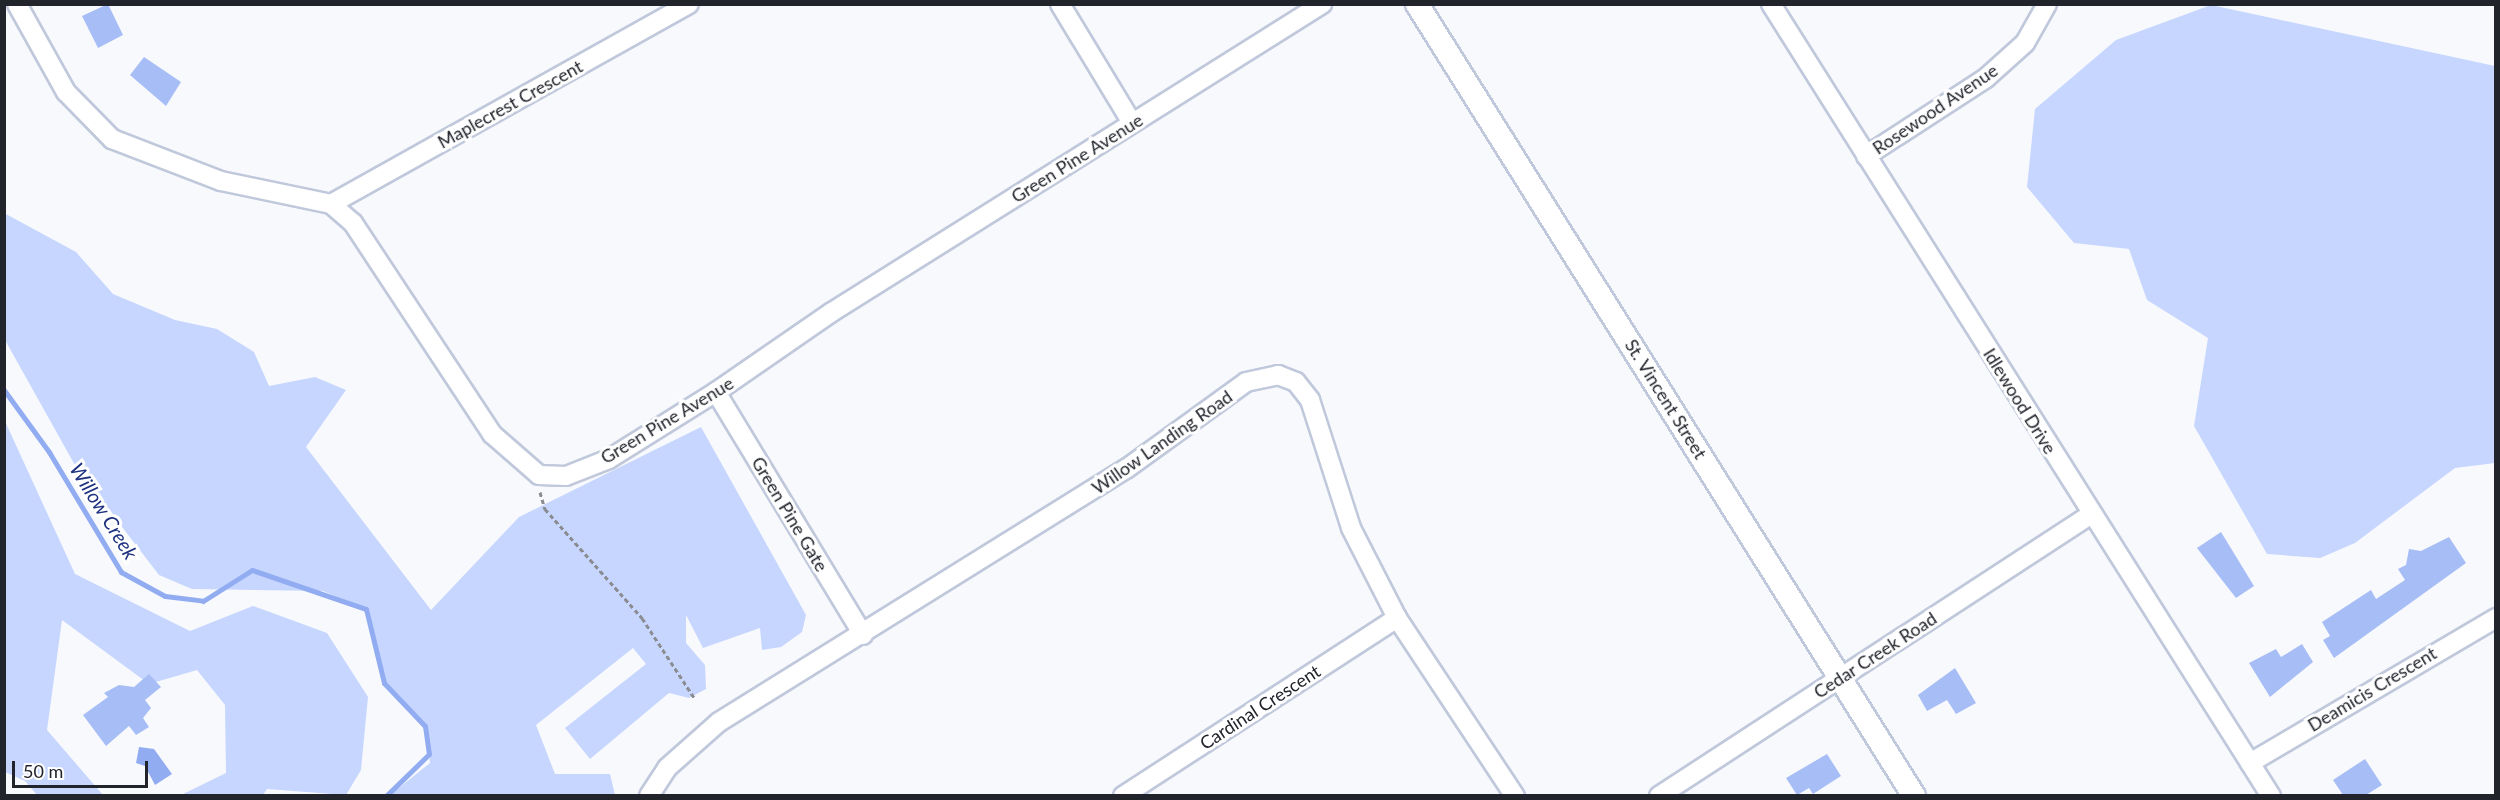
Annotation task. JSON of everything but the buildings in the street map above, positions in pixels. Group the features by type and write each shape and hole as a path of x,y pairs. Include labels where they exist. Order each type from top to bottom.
{"street":[{"path":"4,8 10,4"},
{"path":"17,4 66,92 112,139 221,182 331,204 353,223 492,434 539,475"},
{"name":"Maplecrest Crescent","path":"331,204 688,4"},
{"path":"1060,4 1132,123"},
{"name":"Green Pine Avenue","path":"539,475 566,476 609,459 716,392 832,312 1322,4"},
{"name":"Idlewood Drive","path":"1771,4 2090,515 2271,795"},
{"name":"Rosewood Avenue","path":"1866,156 1986,78 2025,43 2047,4"},
{"name":"St. Vincent Street","path":"1419,5 1914,795"},
{"name":"Willow Landing Road","path":"649,795 672,762 719,722 863,635 1126,469 1246,382 1278,375 1296,382 1310,400 1351,528 1397,618 1515,795"},
{"name":"Green Pine Gate","path":"716,392 863,635"},
{"name":"Cedar Creek Road","path":"1659,795 2090,515"},
{"name":"Cardinal Crescent","path":"1123,795 1397,618"},
{"name":"Deamicis Crescent","path":"2250,763 2496,618"}],"path":[{"path":"539,475 544,509 642,618 695,699"}],"shaded area":[{"path":"2211,5 2495,66 2495,463 2455,468 2355,543 2320,558 2267,554 2194,426 2208,338 2147,300 2129,249 2074,243 2027,187 2035,109 2116,40"},
{"path":"4,213 76,252 113,294 175,320 217,329 254,352 269,386 315,377 346,390 306,447 431,610 519,517 701,427 806,615 802,632 781,647 762,650 760,628 703,648 686,615 686,643 705,665 706,689 689,698 669,693 590,759 565,728 646,664 633,648 536,725 555,774 610,774 615,795 390,795 430,763 427,732 384,683 366,609 323,591 192,589 159,575 76,467 5,340"},
{"path":"4,419 75,574 190,631 253,606 327,633 368,697 361,770 346,795 267,789 263,795 181,795 226,773 225,705 197,670 149,684 62,620 47,730 103,795 37,795 25,781 5,772"}],"water":[{"path":"139,747 154,749 172,774 155,785 145,766 136,763"}],"waterway":[{"name":"Willow Creek","path":"4,390 49,452 121,572 165,596 203,601 252,570 366,609 384,683 425,726 429,754 386,796"}]}
